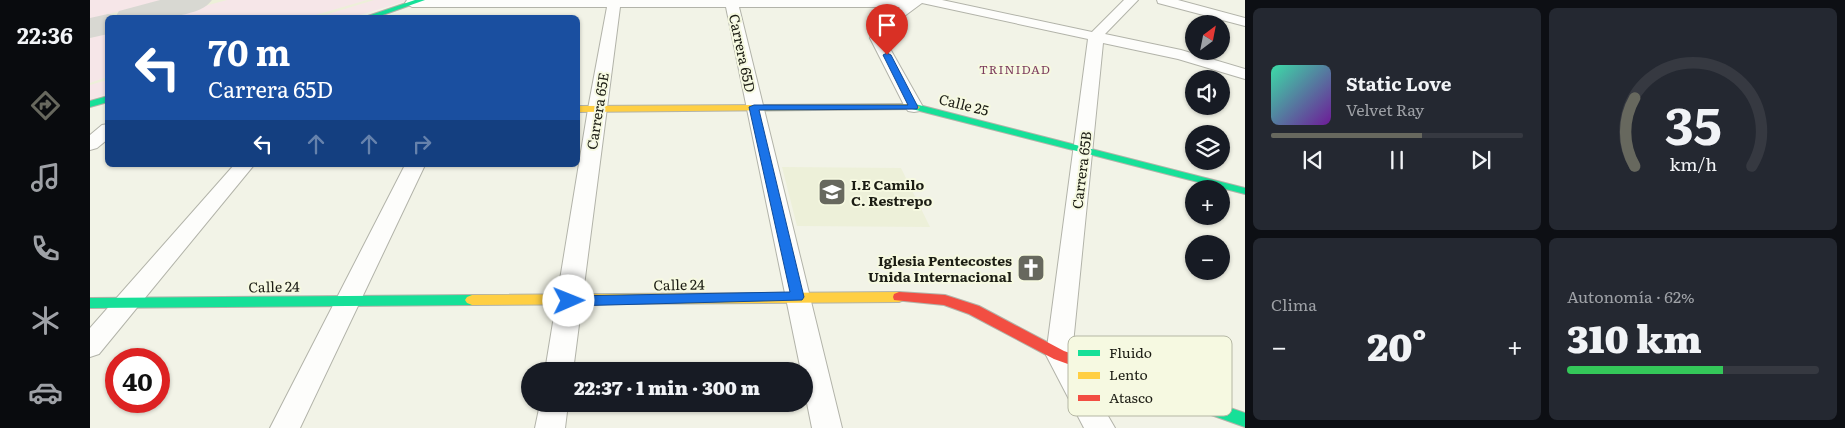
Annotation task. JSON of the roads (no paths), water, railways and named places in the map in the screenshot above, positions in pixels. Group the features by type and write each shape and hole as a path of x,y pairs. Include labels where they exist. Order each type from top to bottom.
{"street":[{"path":"1096,37 1101,29 1132,0"},
{"path":"1163,0 1245,22"},
{"path":"878,38 890,20 920,1"},
{"path":"375,15 417,2 856,3 920,1 1181,55 1245,74"},
{"path":"487,15 492,2"},
{"name":"Carrera 65E","path":"560,362 569,301 587,109 615,2"},
{"name":"Carrera 65D","path":"732,2 827,428"},
{"path":"856,3 878,38 914,107"},
{"name":"Carrera 65B","path":"1059,355 1096,37"},
{"path":"90,105 105,100"},
{"path":"90,105 105,106"},
{"name":"Calle 25","path":"587,109 914,107 1245,191"},
{"path":"90,144 105,132"},
{"path":"90,346 242,167"},
{"path":"286,428 414,167"},
{"name":"Calle 24","path":"90,303 918,297 945,300 974,310 1068,358"},
{"path":"1059,355 1068,371"},
{"path":"550,428 553,412"},
{"name":"Calle 24","path":"1232,415 1245,420"},
{"path":"1093,416 1100,428"}],"place":[{"name":"I.E Camilo C. Restrepo","path":"832,192"},
{"name":"Iglesia Pentecostes Unida Internacional","path":"1031,268"}],"district":[{"name":"TRINIDAD","path":"1015,69"}]}
